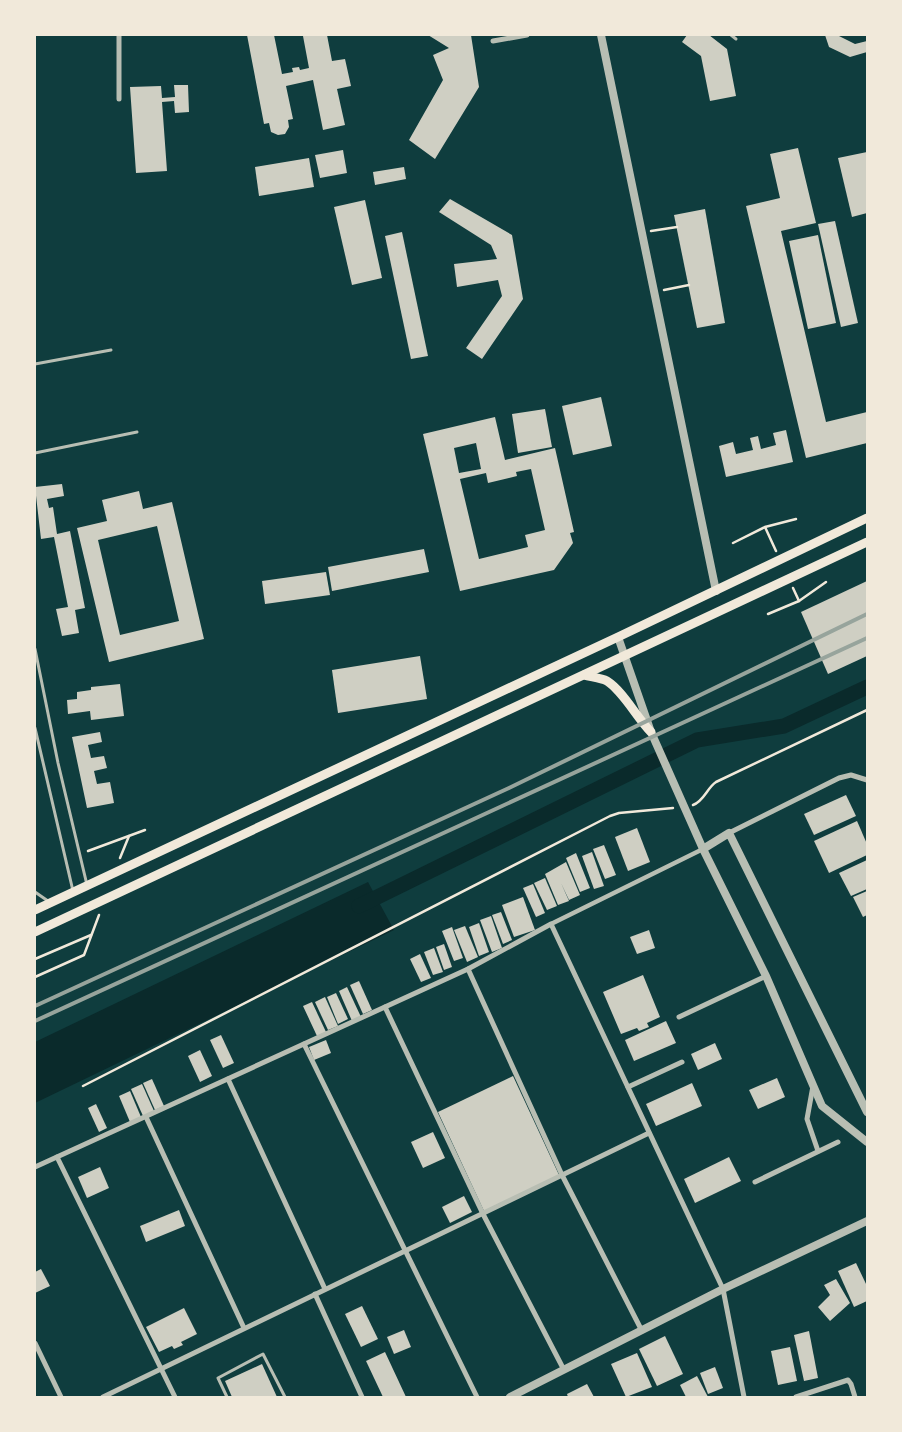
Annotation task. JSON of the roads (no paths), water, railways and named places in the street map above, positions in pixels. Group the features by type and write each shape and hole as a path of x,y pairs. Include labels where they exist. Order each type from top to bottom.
{"main road":[{"path":"35,910 618,638 867,518"},
{"path":"35,932 867,542"},
{"path":"584,675 606,680 618,691 637,717 651,732"}],"street":[{"path":"119,35 119,99"},
{"path":"494,41 527,35"},
{"path":"601,35 716,591"},
{"path":"618,638 626,656 651,732 703,849 766,976 822,1106 867,1142"},
{"path":"35,1167 468,969 551,924 703,849 730,833 839,778 851,776 867,780"},
{"path":"730,833 867,1112"},
{"path":"551,924 723,1289 744,1397"},
{"path":"468,969 563,1176 642,1331"},
{"path":"679,1017 766,976"},
{"path":"385,1007 483,1214 564,1370"},
{"path":"304,1044 477,1397"},
{"path":"628,1088 682,1062"},
{"path":"228,1079 325,1289"},
{"path":"813,1086 807,1119 818,1151"},
{"path":"146,1117 244,1328"},
{"path":"103,1397 649,1133"},
{"path":"755,1182 838,1142"},
{"path":"57,1157 174,1397"},
{"path":"510,1397 723,1289 867,1221"},
{"path":"315,1294 362,1397"},
{"path":"35,1343 61,1397"},
{"path":"796,1397 848,1380 855,1397"}],"lane":[{"path":"731,35 736,39"},
{"path":"35,364 110,350"},
{"path":"35,453 137,432"},
{"path":"35,649 58,763 88,886"},
{"path":"35,728 73,892"},
{"path":"35,755 40,753"},
{"path":"35,892 50,903"},
{"path":"227,1397 218,1378 263,1354 284,1397"}],"water":[{"path":"368,882 394,930 35,1103 35,1042"}],"waterway":[{"path":"359,906 697,740 784,726 867,687"}],"railway":[{"path":"35,1006 509,788 867,614"},
{"path":"35,1021 867,638"}]}
